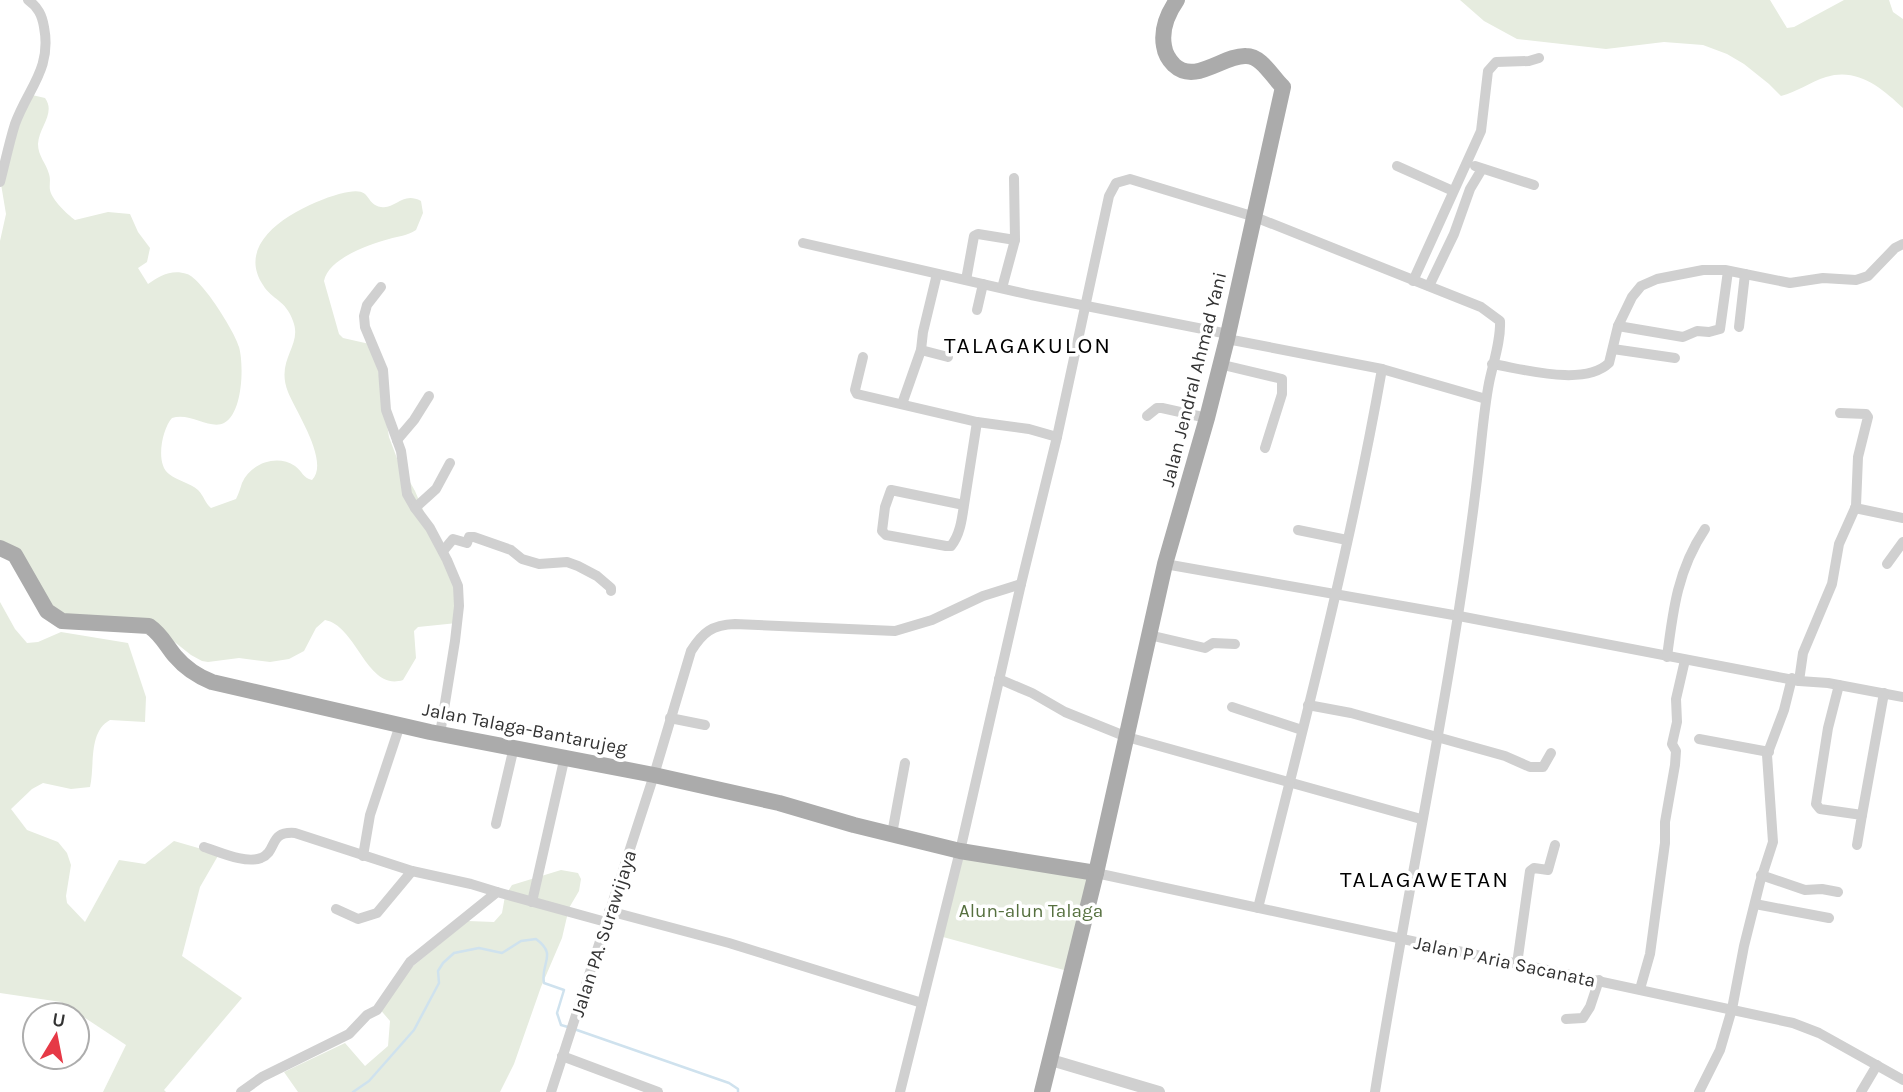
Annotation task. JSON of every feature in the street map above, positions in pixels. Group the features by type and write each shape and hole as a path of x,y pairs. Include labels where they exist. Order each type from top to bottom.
{"main road":[{"name":"Jalan Jendral Ahmad Yani","path":"1042,1092 1096,873 1165,564 1227,337 1283,87 1259,60 1246,56 1191,73 1171,63 1163,44 1164,28 1170,9 1177,0"},
{"name":"Jalan Talaga-Bantarujeg","path":"0,548 15,555 53,617 62,621 149,626 160,634 175,656 197,676 212,682 440,734 565,756 779,803 960,851 1096,873"}],"street":[{"path":"0,182 4,151 37,83 46,54 43,22 39,11 28,0"},
{"path":"1413,281 1481,131 1488,71 1496,62 1539,58"},
{"path":"1466,162 1534,186"},
{"path":"1397,166 1453,191"},
{"path":"1429,286 1454,234 1470,189 1482,169"},
{"path":"1002,288 1015,240 1014,178"},
{"path":"900,1092 960,851 1057,437 1109,196 1120,180 1130,179 1255,217 1481,307 1498,318 1500,324 1486,399 1460,616 1439,738 1421,819 1375,1092"},
{"path":"966,280 974,236 978,234 1015,240"},
{"path":"803,243 1382,369 1486,399"},
{"path":"1492,364 1581,376 1595,373 1608,365 1618,326 1632,297 1641,286 1657,279 1694,270 1728,271 1790,283 1824,278 1864,279 1895,248 1903,244"},
{"path":"1618,326 1683,337 1697,331 1720,329 1728,271"},
{"path":"902,404 921,350 923,329 937,274"},
{"path":"1739,327 1745,274"},
{"path":"977,310 983,284"},
{"path":"381,287 368,305 364,316 365,327 383,370 386,411 401,451 407,494 443,551 458,586 459,606 440,734"},
{"path":"1613,349 1675,358"},
{"path":"921,350 948,357"},
{"path":"863,356 855,392 859,395 1057,437"},
{"path":"1219,364 1276,376 1284,382 1265,448"},
{"path":"1258,908 1318,674 1382,369"},
{"path":"397,440 429,396"},
{"path":"1147,416 1157,408 1162,408 1207,418"},
{"path":"1699,1092 1720,1051 1732,1009 1761,875 1774,834 1768,771 1769,752 1796,680 1803,653 1832,584 1839,544 1855,508 1858,457 1868,417 1866,414 1840,413"},
{"path":"964,505 891,490 888,492 882,531 886,535 951,546 955,542 964,505 977,422"},
{"path":"415,508 436,489 450,463"},
{"path":"1855,508 1903,518"},
{"path":"1667,657 1682,569 1705,529"},
{"path":"1298,530 1347,540"},
{"path":"443,551 453,539 467,543 469,537 474,537 511,550 522,559 539,564 567,562 578,566 597,576 611,591"},
{"path":"1887,564 1903,542"},
{"path":"1165,564 1460,616 1667,657 1903,697"},
{"name":"Jalan PA. Surawijaya","path":"551,1092 654,775 691,651 700,637 709,628 746,624 895,631 932,620 983,596 1021,584"},
{"path":"1149,635 1205,648 1213,643 1235,644"},
{"path":"1640,989 1650,954 1676,751 1672,744 1677,722 1676,699 1685,660"},
{"path":"999,679 1032,693 1065,712 1126,737 1421,819"},
{"path":"1839,685 1826,739 1816,804 1821,809 1862,815"},
{"path":"1857,845 1884,694"},
{"path":"1308,705 1351,713 1538,768 1543,767 1551,753"},
{"path":"1232,707 1302,730"},
{"path":"670,719 705,725"},
{"path":"363,856 370,815 400,725"},
{"path":"1699,739 1769,752"},
{"path":"496,824 514,747"},
{"path":"532,902 565,756"},
{"path":"892,834 905,763"},
{"path":"204,847 248,859 259,859 268,853 277,837 285,832 295,833 412,871 471,884 532,902 729,943 922,1003"},
{"path":"1517,964 1530,871 1534,868 1548,870 1555,845"},
{"path":"336,909 358,919 377,914 412,871"},
{"name":"Jalan P Aria Sacanata","path":"1096,873 1807,1026 1903,1080"},
{"path":"1761,875 1805,890 1838,892"},
{"path":"241,1092 262,1077 349,1034 367,1015 377,1010 410,962 497,892"},
{"path":"1755,904 1829,918"},
{"path":"1566,1019 1583,1018 1590,1007 1599,980"},
{"path":"562,1056 658,1092"},
{"path":"1051,1060 1159,1092"},
{"path":"1861,1092 1877,1065"}],"green space":[{"path":"1460,0 1770,0 1787,28 1794,27 1844,0 1889,0 1893,12 1903,19 1903,108 1868,81 1848,75 1826,77 1781,96 1744,64 1703,45 1664,42 1606,49 1517,39 1484,21"},
{"path":"32,95 45,98 48,104 48,115 38,148 49,174 51,194 64,211 75,220 108,212 130,214 138,232 150,248 147,262 138,268 148,284 171,273 187,274 201,285 236,340 241,355 241,376 238,399 230,418 218,425 186,417 172,418 165,430 162,446 162,463 165,469 198,490 211,508 236,499 246,476 265,462 288,462 312,480 316,472 317,461 310,437 285,380 285,370 295,338 293,321 283,304 263,285 256,268 257,252 264,238 291,215 339,194 358,191 381,207 409,198 421,201 423,213 416,230 350,254 333,266 324,281 339,334 343,338 374,345 389,437 459,594 457,623 418,627 414,631 416,658 403,680 391,681 380,677 346,634 325,620 316,628 304,651 289,659 270,662 239,658 202,661 157,628 103,627 56,611 12,562 0,555 0,241 6,214 1,184 20,109"},
{"path":"0,602 15,629 27,643 38,642 61,632 128,643 146,697 145,722 110,720 98,732 90,787 71,789 43,783 32,789 11,809 27,830 58,842 67,853 71,865 67,903 85,922 119,860 145,864 174,841 219,854 200,887 182,956 242,998 164,1090 166,1092 103,1092 126,1045 91,1022 91,1001 54,1001 0,993"},
{"name":"Alun-alun Talaga","path":"962,844 1094,875 1064,970 943,937"},
{"path":"561,870 578,873 581,879 579,891 569,908 562,938 541,987 514,1064 500,1092 298,1092 284,1072 345,1043 365,1066 388,1046 390,1021 378,1007 407,971 468,921 494,922 502,913 505,896 512,885"}],"waterway":[{"path":"353,1092 369,1081 414,1030 439,983 438,971 454,953 479,948 502,953 521,941 536,939 547,955 544,983 564,990 557,1013 561,1025 568,1027"},
{"path":"574,1029 729,1083 738,1089 738,1092"}],"district":[{"name":"TALAGAKULON","path":"1028,345"},
{"name":"TALAGAWETAN","path":"1425,879"}]}
